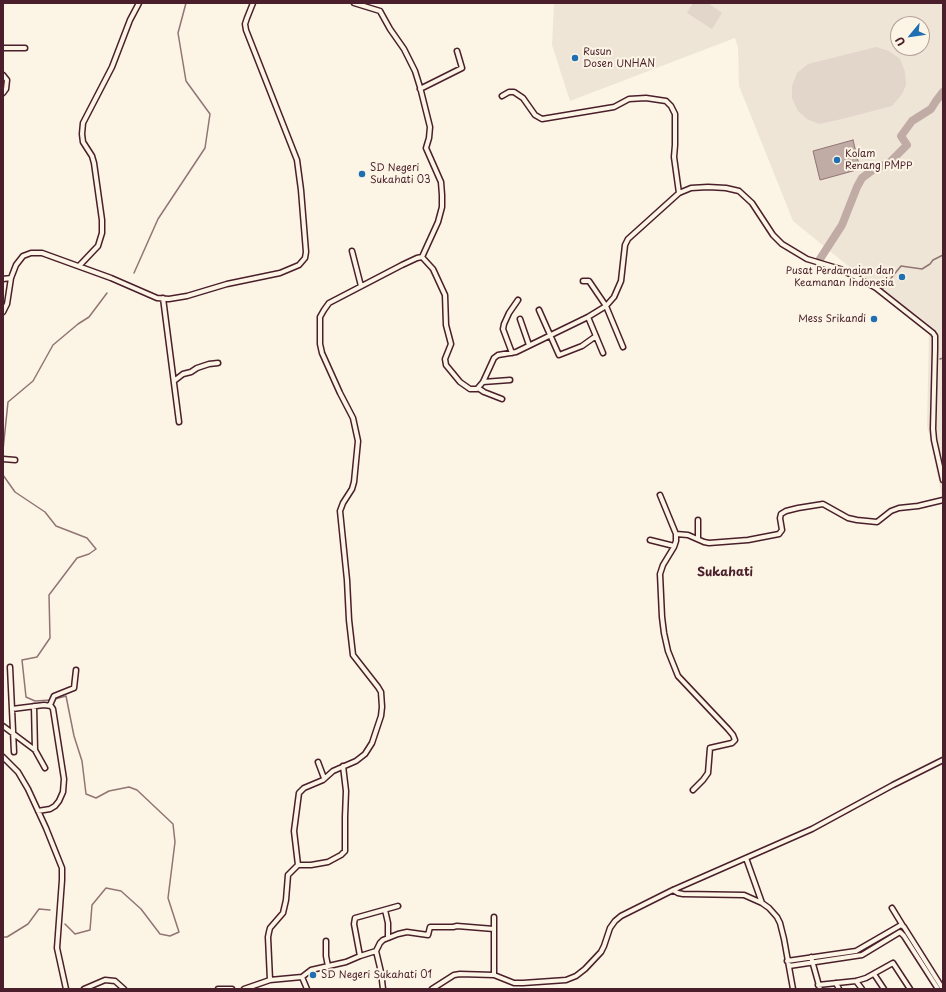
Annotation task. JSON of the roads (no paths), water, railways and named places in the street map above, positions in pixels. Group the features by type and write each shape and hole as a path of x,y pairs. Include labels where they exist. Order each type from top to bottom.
{"street":[{"path":"79,266 98,246 102,233 102,220 94,163 92,156 83,142 83,123 112,68 130,20 139,3"},
{"path":"3,312 7,304 14,269 23,256 31,253 42,253 111,278 158,298 169,299 187,296 227,284 280,273 298,265 305,258 306,252 301,190 297,160 246,30 246,18 253,3"},
{"path":"298,865 294,831 299,793 304,788 324,778 330,772 356,761 367,751 381,716 382,699 381,692 353,655 340,511 352,489 354,482 358,441 352,418 322,353 319,326 320,317 329,303 408,262 422,257 438,222 442,195 441,182 426,148 430,127 415,71 404,49 380,11 354,3"},
{"path":"3,48 25,48"},
{"path":"420,89 462,68 457,51"},
{"path":"3,75 7,80 6,89 3,93"},
{"path":"502,96 509,92 514,92 523,98 535,115 542,119 614,107 629,99 646,98 666,101 671,106 675,114 674,157 680,193"},
{"path":"422,257 433,269 445,295 446,325 451,344 445,359 446,365 460,382 470,389 475,390 483,382 496,356 512,353 588,317 606,306 614,297 621,281 625,245 628,239 680,193 691,188 708,187 726,188 739,192 752,202 773,235 782,244 806,259 840,269 876,288 933,333 935,338 933,429 943,480"},
{"path":"352,250 361,286"},
{"path":"3,279 11,278"},
{"path":"583,280 589,280 606,306 623,347"},
{"path":"163,298 179,422"},
{"path":"512,353 503,329 509,314 518,300"},
{"path":"539,310 560,356 582,346 596,336"},
{"path":"588,317 603,353"},
{"path":"520,319 529,345"},
{"path":"174,381 198,368 209,364 218,363"},
{"path":"483,382 510,380"},
{"path":"478,388 502,399"},
{"path":"4,459 15,460"},
{"path":"660,495 676,534 674,546 660,574 660,600 668,651 678,676 728,729 735,740 732,743 710,748 710,767 708,773 693,790"},
{"path":"676,534 683,533 706,543 756,539 779,534 782,528 780,518 781,514 798,508 824,504 848,518 877,522 891,511 899,508 918,506 943,500"},
{"path":"698,520 698,539"},
{"path":"650,540 674,546"},
{"path":"10,667 14,752"},
{"path":"12,709 51,702 57,695 74,688 76,670"},
{"path":"38,812 55,806 63,792 64,779 51,702"},
{"path":"34,706 35,750"},
{"path":"4,727 35,750 45,768"},
{"path":"3,757 21,777 62,868 62,893 57,948 66,989"},
{"path":"432,989 457,974 494,975 514,983 523,984 566,980 576,976 586,969 601,952 610,928 617,918 673,890 812,829 943,760"},
{"path":"318,762 324,778"},
{"path":"270,980 268,937 270,928 283,913 287,894 288,874 298,865 311,865 328,862 345,851 346,791 342,766"},
{"path":"746,858 762,903"},
{"path":"673,890 683,894 744,895 762,903 777,917 780,923 793,989"},
{"path":"360,956 354,920 358,917 398,906"},
{"path":"892,908 943,989"},
{"path":"385,910 388,923 388,938"},
{"path":"494,917 494,975"},
{"path":"383,989 376,951 380,942 407,932 428,935 430,927 457,926 494,929"},
{"path":"788,961 856,951 869,945 898,926 903,926"},
{"path":"788,966 862,955 900,932 938,989"},
{"path":"326,942 328,966"},
{"path":"244,989 270,980 302,977 311,970 346,962 376,951"},
{"path":"811,957 819,987 836,983 856,981 874,974 893,963 910,989"},
{"path":"874,974 884,989"},
{"path":"302,977 307,989"},
{"path":"84,989 105,980 115,981 124,989"},
{"path":"856,981 862,989"},
{"path":"264,983 264,989"},
{"path":"836,983 839,989"},
{"path":"218,989 232,989"}],"waterway":[{"path":"134,273 158,219 205,148 210,114 186,81 178,33 186,3"},
{"path":"820,259 842,225 862,178 874,169 889,163 907,145 901,136 912,121 931,109 943,92"},
{"path":"883,288 901,266 922,269 933,260 943,255"},
{"path":"3,450 8,402 33,381 53,345 78,324 89,317 107,293"},
{"path":"3,475 15,492 45,512 56,526 87,538 96,549 89,554 77,558 49,595 50,638 37,657 22,660 26,697 35,701 51,700"},
{"path":"55,699 66,696 74,736 82,761 86,794 96,798 109,791 129,787 137,790 173,824 175,842 168,898 179,932 170,936 160,934 141,909 121,891 106,888 92,905 90,930 75,934 65,924"},
{"path":"3,937 7,937 28,924 39,909 50,910"}],"place":[{"name":"Rusun Dosen UNHAN","path":"575,58"},
{"name":"Kolam Renang PMPP","path":"837,160"},
{"name":"SD Negeri Sukahati 03","path":"362,174"},
{"name":"Pusat Perdamaian dan Keamanan Indonesia","path":"902,277"},
{"name":"Mess Srikandi","path":"874,319"},
{"name":"SD Negeri Sukahati 01","path":"313,975"}],"district":[{"name":"Sukahati","path":"725,573"}]}
